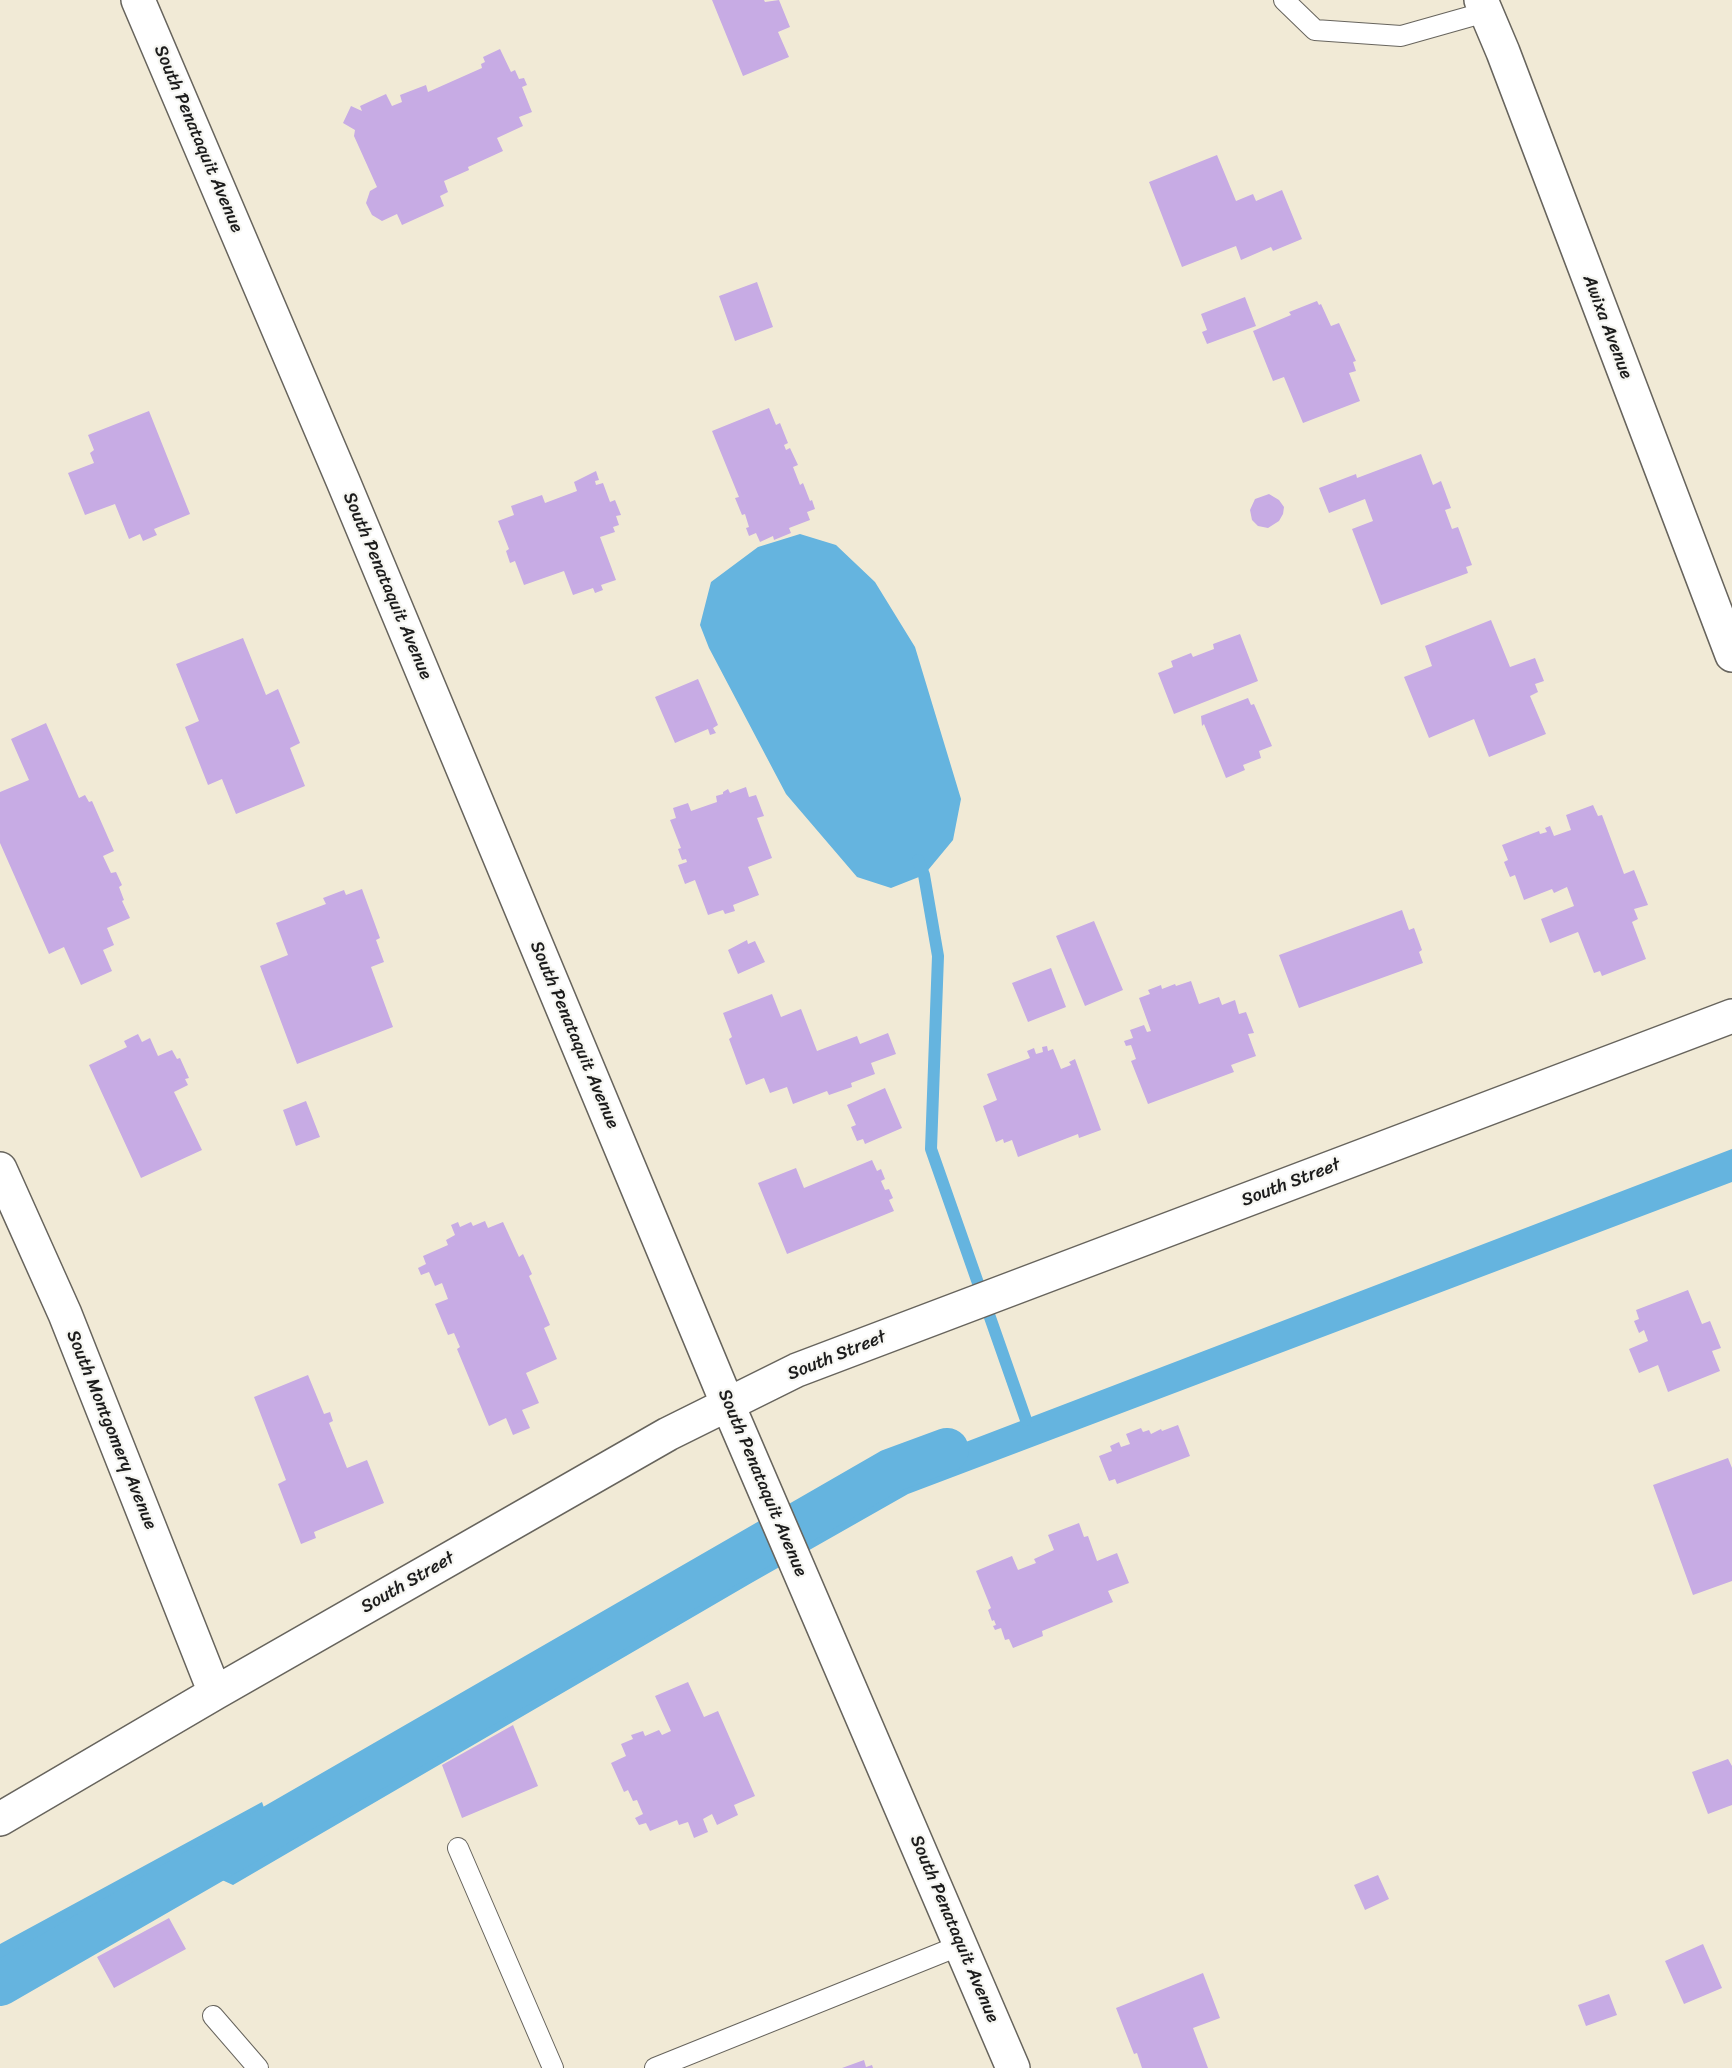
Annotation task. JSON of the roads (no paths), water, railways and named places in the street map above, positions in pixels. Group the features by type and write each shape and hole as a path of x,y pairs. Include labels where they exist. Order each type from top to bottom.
{"street":[{"name":"South Penataquit Avenue","path":"138,0 343,481 728,1405 753,1458 1013,2068"},
{"name":"Awixa Avenue","path":"1484,6 1732,655"},
{"name":"South Street","path":"0,1819 215,1693 668,1434 797,1370 1732,1016"},
{"name":"South Montgomery Avenue","path":"0,1169 65,1314 215,1693"}],"lane":[{"path":"1284,0 1315,30 1401,36 1484,6"},
{"path":"458,1848 553,2068"},
{"path":"655,2068 961,1945"},
{"path":"213,2016 258,2068"}],"water":[{"path":"800,534 836,545 875,582 915,647 961,799 953,840 924,875 891,888 857,877 786,794 709,648 700,625 711,582 758,547"},
{"path":"1732,1149 1732,1182 908,1494 233,1885 189,1865 0,1973 0,1944 262,1802 273,1834 882,1474"}],"waterway":[{"path":"918,860 924,875 938,956 931,1149 1026,1420"},
{"path":"0,1984 890,1471 947,1450"}]}
